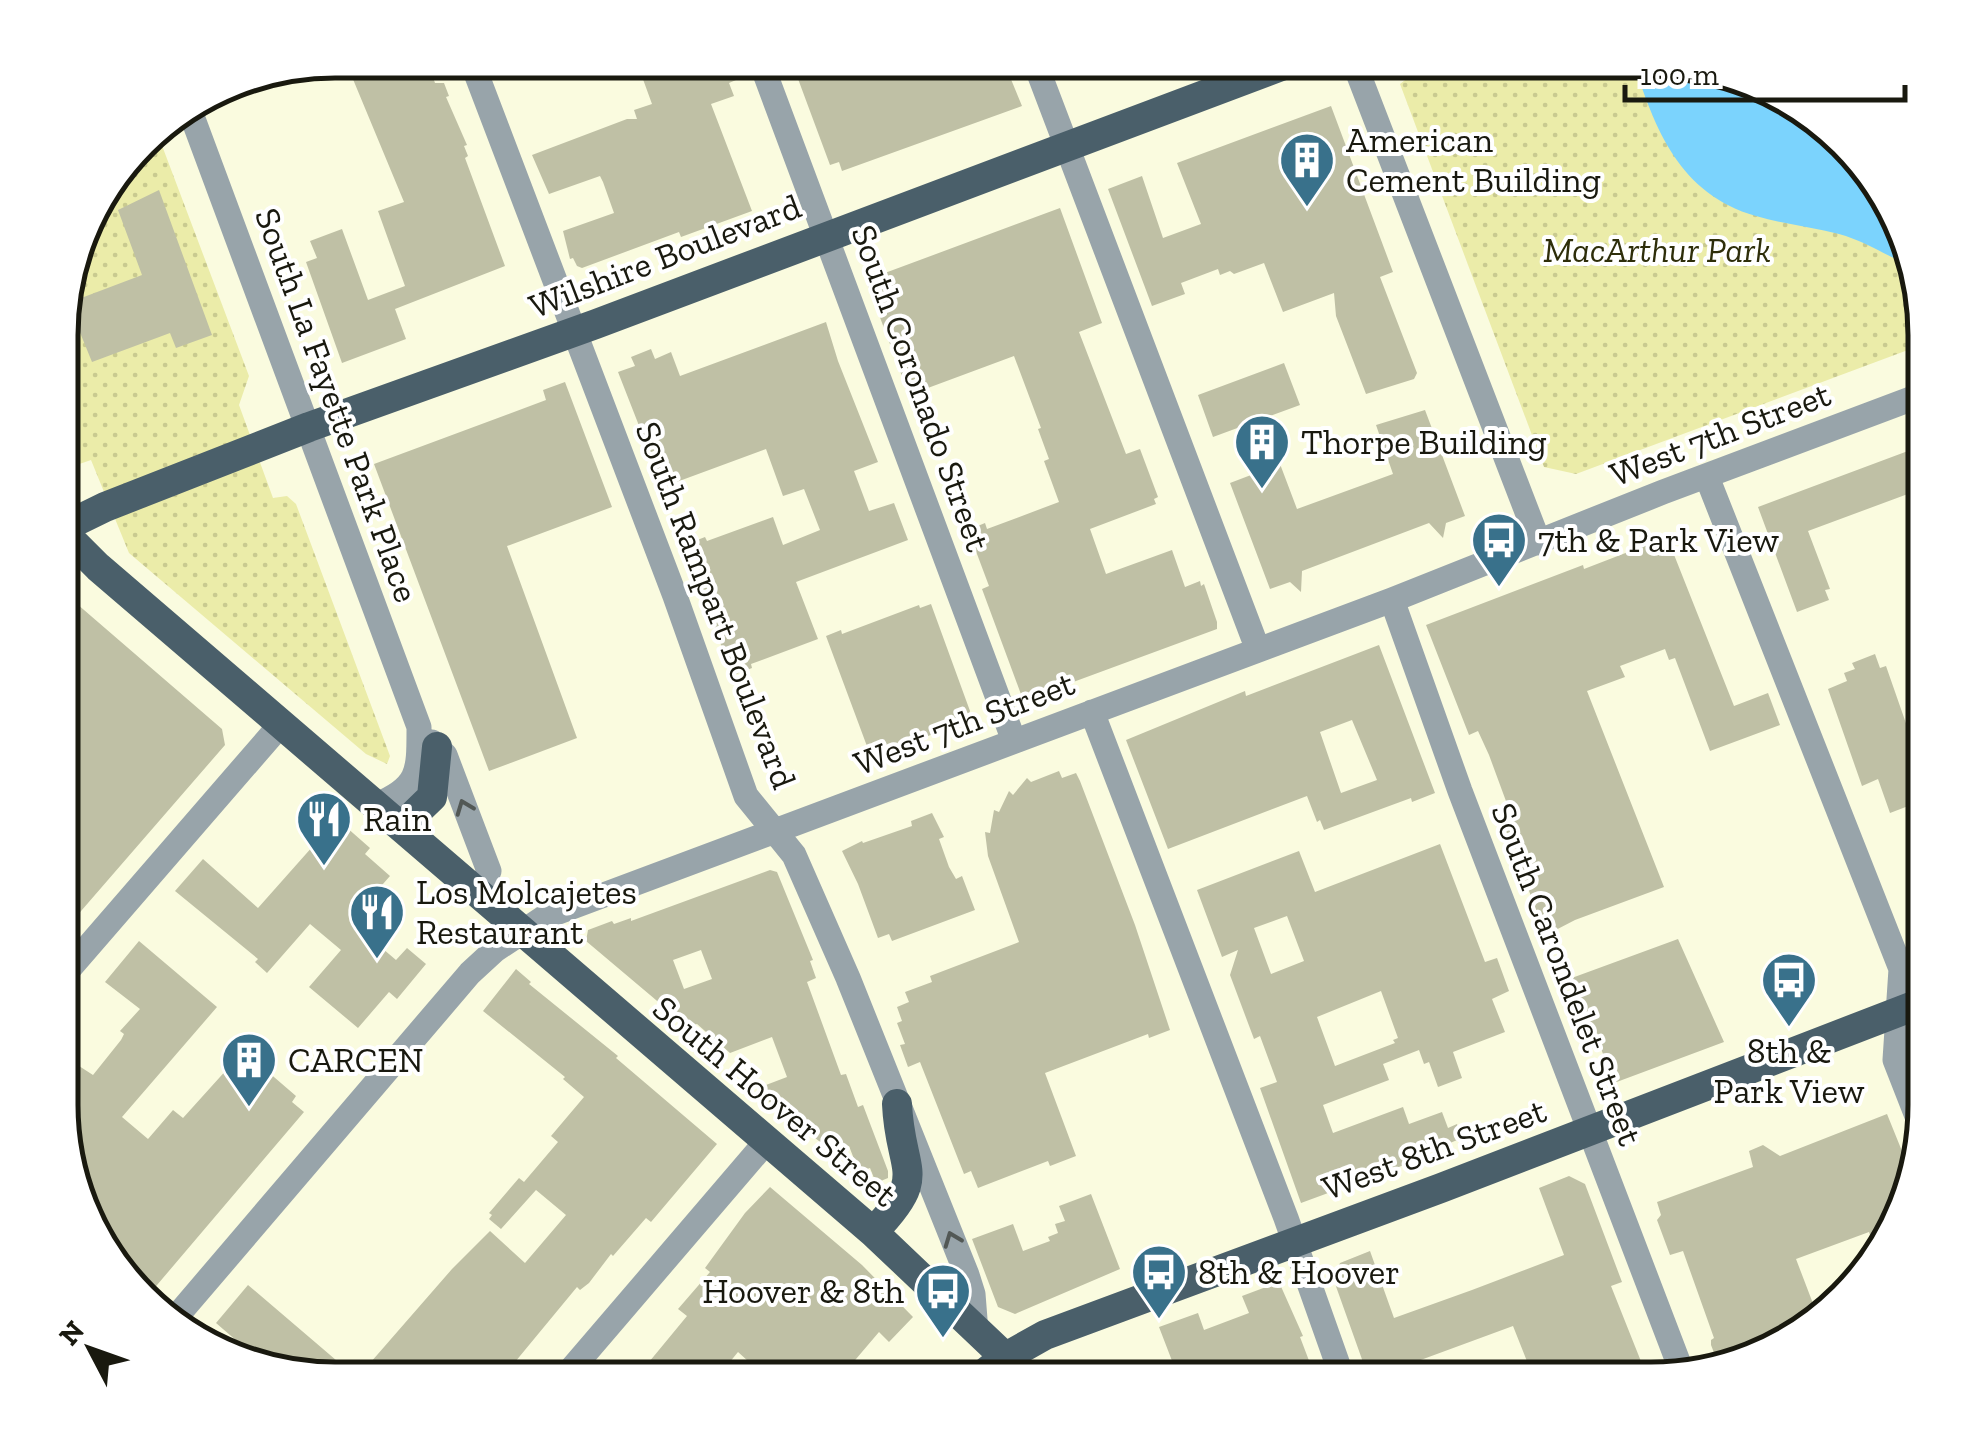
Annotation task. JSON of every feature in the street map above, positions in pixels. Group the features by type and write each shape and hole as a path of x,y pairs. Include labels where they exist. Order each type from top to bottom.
{"main road":[{"name":"Wilshire Boulevard","path":"78,520 105,506 310,428 1249,78"},
{"name":"South Hoover Street","path":"78,547 872,1232 1008,1362"},
{"path":"401,827 432,797 428,737"},
{"name":"West 8th Street","path":"999,1362 1045,1335 1907,1009"},
{"path":"872,1232 899,1204 910,1177 898,1134 896,1104"}],"street":[{"name":"South Rampart Boulevard","path":"478,78 746,796 794,855 848,978 973,1294 976,1332"},
{"name":"South Coronado Street","path":"767,78 1014,741"},
{"path":"1041,78 1258,650"},
{"path":"1360,78 1539,542"},
{"name":"South La Fayette Park Place","path":"193,121 428,737 445,755 489,872 478,894"},
{"name":"West 7th Street","path":"187,1314 470,973 520,932 551,914 1392,600 1907,401"},
{"path":"1707,477 1907,992"},
{"name":"South Carondelet Street","path":"1392,600 1460,792 1677,1360"},
{"path":"1092,712 1338,1362"},
{"path":"78,958 282,722"},
{"name":"South La Fayette Park Place","path":"376,805 405,792 418,770 428,737"},
{"path":"1907,1020 1895,1060 1907,1091"},
{"path":"577,1361 766,1142"}],"green space":[{"name":"MacArthur Park","path":"1408,78 1667,78 1701,82 1764,104 1807,131 1844,165 1881,221 1903,284 1907,350 1576,474 1544,467 1400,84"},
{"path":"162,144 249,376 239,405 273,498 287,496 296,504 390,756 387,764 366,754 129,553 91,460 78,464 82,284 97,236 112,206 141,165"}],"water":[{"path":"1639,78 1701,82 1764,104 1793,121 1844,165 1881,221 1896,258 1849,237 1756,216 1730,206 1689,175 1674,156"}],"building":[{"path":"352,78 433,78 435,83 444,83 467,145 465,158 505,266 395,309 406,339 342,363 306,262 317,258 310,241 342,229 368,300 405,286 378,211 404,202"},
{"path":"643,78 735,78 729,83 734,96 711,104 752,211 681,237 679,232 582,268 577,266 570,259 563,231 614,213 603,182 600,176 549,194 532,155 627,119 637,119 634,110 652,104"},
{"path":"798,78 1010,78 1022,106 842,171 839,162 830,165"},
{"path":"1331,106 1393,272 1380,277 1417,373 1414,379 1366,394 1336,316 1334,293 1283,312 1264,263 1234,274 1230,271 1220,275 1218,269 1181,283 1185,294 1152,306 1108,189 1142,176 1163,238 1201,224 1177,163"},
{"path":"159,190 212,335 176,348 170,333 92,362 78,328 80,298 142,275 118,210"},
{"path":"1060,208 1102,323 1079,332 1126,454 1140,449 1158,497 1154,499 1156,504 1090,529 1106,574 1172,550 1185,587 1200,581 1201,586 1204,584 1217,629 1038,695 1037,692 1022,697 982,589 989,586 968,530 985,523 987,529 1059,502 1044,461 1049,459 1038,429 1041,428 1014,356 909,395 866,280"},
{"path":"826,322 878,462 854,471 869,511 894,503 908,540 796,582 818,639 751,664 752,668 731,676 701,583 697,585 682,546 773,517 783,545 820,530 804,489 783,496 766,449 663,487 618,372 635,366 631,357 651,349 655,359 671,352 680,376"},
{"path":"1284,363 1300,405 1213,437 1198,395"},
{"path":"565,382 612,507 507,546 577,738 489,771 374,464 546,400 543,390"},
{"name":"Thorpe Building","path":"1425,410 1465,516 1446,523 1443,538 1429,523 1302,571 1301,592 1290,582 1270,589 1230,483 1280,464 1297,509 1393,474 1376,425"},
{"path":"1907,451 1907,494 1808,531 1830,589 1825,590 1829,600 1797,612 1758,507"},
{"path":"1667,537 1734,706 1768,693 1780,725 1710,751 1675,658 1669,660 1665,649 1620,666 1625,677 1587,691 1664,887 1548,934 1519,864 1525,853 1512,848 1509,841 1502,815 1510,812 1489,755 1478,731 1469,735 1426,625"},
{"path":"931,604 970,711 966,722 871,757 826,636"},
{"path":"78,605 222,729 225,745 78,915"},
{"path":"1379,645 1435,793 1324,830 1307,796 1168,849 1126,740 1245,691 1246,696","holes":["1352,720 1377,780 1341,793 1320,732"]},
{"path":"1875,654 1880,668 1886,666 1907,726 1907,806 1890,813 1878,779 1862,786 1828,689 1847,681 1844,673 1855,669 1852,663"},
{"path":"1059,771 1062,778 1076,773 1080,781 1170,1030 1149,1038 1148,1034 1045,1073 1076,1156 1050,1166 1048,1161 978,1188 971,1171 964,1174 920,1062 908,1067 900,1045 905,1044 897,1023 902,1021 897,1007 909,1002 905,992 932,982 930,976 1019,942 988,856 985,832 990,833 994,810 999,812 1009,791 1013,795 1027,778 1031,782"},
{"path":"932,813 944,837 939,839 949,867 956,879 962,876 975,910 892,941 889,934 878,938 842,851 912,826 911,821"},
{"path":"337,819 370,848 365,854 390,876 361,909 362,931 396,960 407,948 426,964 397,999 389,992 358,1028 309,987 341,950 310,924 267,973 255,962 258,959 175,891 203,859 258,908"},
{"path":"1440,844 1485,962 1497,958 1509,991 1492,999 1505,1032 1453,1052 1462,1078 1438,1087 1429,1062 1424,1064 1419,1050 1383,1064 1389,1080 1323,1105 1333,1133 1403,1107 1409,1124 1442,1112 1448,1128 1457,1124 1462,1138 1414,1158 1415,1161 1301,1203 1260,1088 1277,1082 1260,1036 1254,1039 1230,975 1238,950 1222,957 1197,890 1299,851 1315,892","holes":["1287,916 1304,961 1271,974 1254,928","1381,991 1398,1038 1393,1040 1395,1043 1335,1066 1317,1017"]},
{"path":"770,870 777,872 813,960 810,961 816,978 807,982 841,1075 846,1074 858,1107 863,1105 888,1178 876,1183 870,1168 859,1172 849,1146 837,1151 835,1146 829,1149 762,1096 764,1093 758,1088 787,1077 772,1037 730,1053 697,1024 688,1027 586,941 588,930 612,921 631,921","holes":["701,950 712,979 684,989 673,960"]},
{"path":"1678,939 1724,1042 1614,1083 1600,1046 1595,1048 1569,979"},
{"path":"139,941 217,1007 122,1117 148,1139 173,1110 183,1118 238,1057 262,1077 267,1071 296,1096 292,1102 304,1112 155,1288 112,1233 97,1203 82,1155 78,1065 93,1075 121,1040 124,1034 120,1031 140,1009 105,982"},
{"path":"516,969 717,1144 651,1222 646,1218 589,1283 580,1290 577,1287 516,1361 372,1361 490,1231 525,1263 566,1215 536,1190 501,1229 489,1219 489,1213 519,1178 524,1182 558,1142 551,1136 584,1097 483,1011"},
{"path":"1887,1114 1903,1154 1888,1203 1871,1237 1869,1232 1796,1259 1813,1303 1764,1335 1714,1353 1711,1345 1714,1338 1683,1251 1670,1255 1657,1220 1661,1215 1657,1202 1753,1167 1749,1151 1763,1145 1780,1156"},
{"path":"1569,1176 1585,1184 1622,1282 1611,1286 1641,1362 1527,1362 1513,1326 1416,1362 1363,1362 1333,1278 1340,1263 1370,1251 1394,1318 1472,1290 1564,1255 1539,1188"},
{"path":"770,1187 862,1265 913,1317 889,1342 879,1332 854,1361 748,1361 738,1352 730,1361 650,1361 687,1316 678,1309 710,1272 705,1268 745,1213"},
{"path":"1091,1194 1120,1269 1015,1314 998,1307 972,1239 1013,1224 1023,1251 1050,1241 1048,1237 1058,1233 1055,1224 1065,1221 1059,1206"},
{"path":"1279,1282 1303,1336 1300,1337 1309,1362 1172,1362 1159,1327 1198,1313 1204,1330 1249,1313 1242,1296"},
{"path":"248,1285 337,1361 268,1353 239,1343 216,1323"}],"place":[{"name":"American Cement Building","path":"1307,209"},
{"name":"Thorpe Building","path":"1262,491"},
{"name":"7th & Park View","path":"1499,589"},
{"name":"Rain","path":"324,868"},
{"name":"Los Molcajetes Restaurant","path":"377,961"},
{"name":"8th & Park View","path":"1789,1029"},
{"name":"CARCEN","path":"249,1109"},
{"name":"8th & Hoover","path":"1159,1321"},
{"name":"Hoover & 8th","path":"943,1340"}]}
